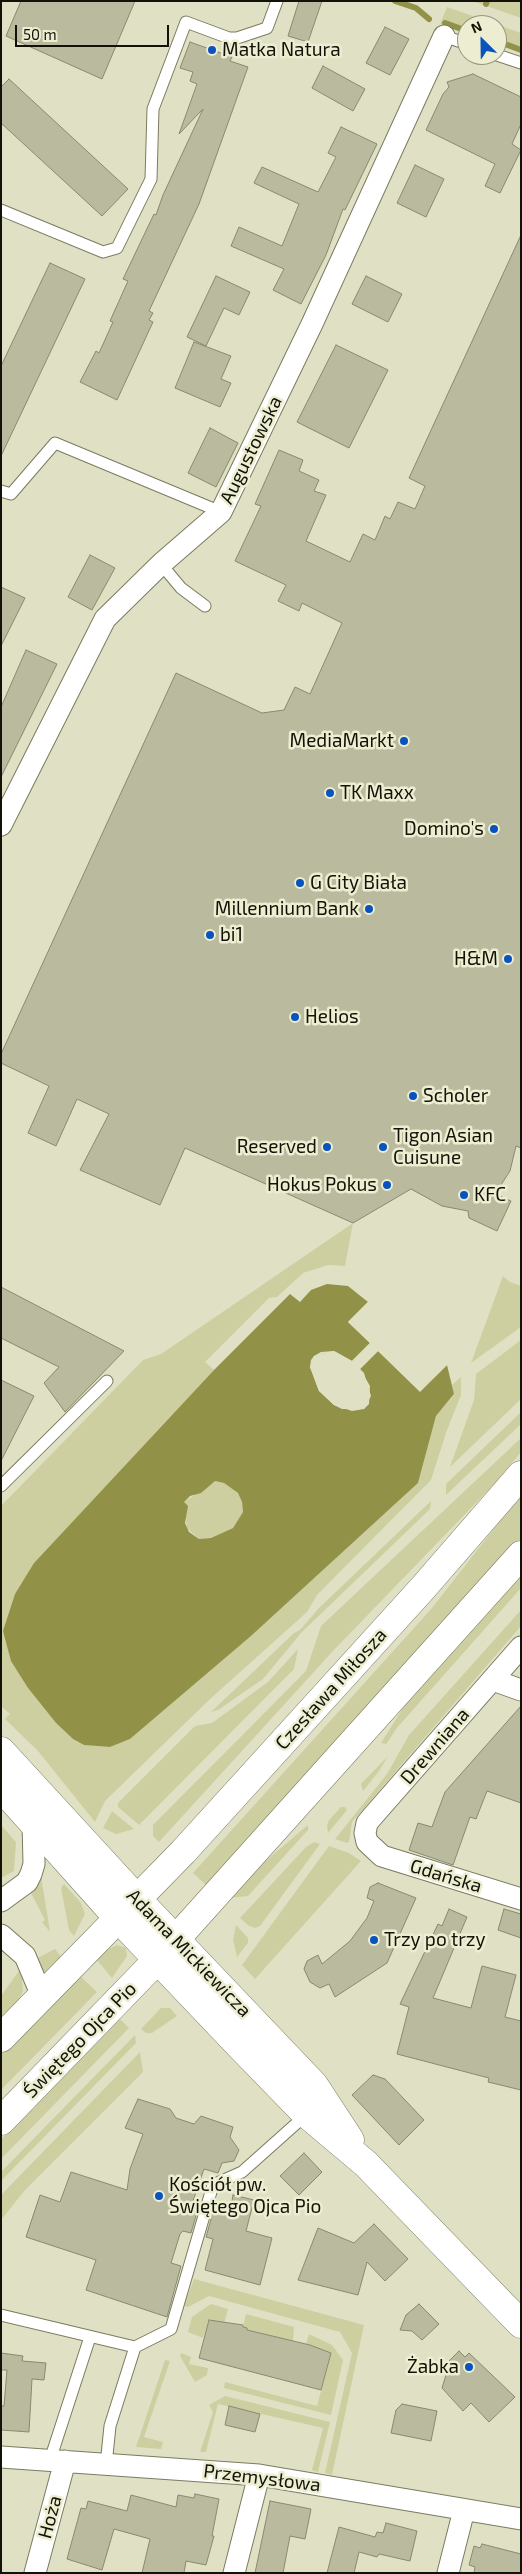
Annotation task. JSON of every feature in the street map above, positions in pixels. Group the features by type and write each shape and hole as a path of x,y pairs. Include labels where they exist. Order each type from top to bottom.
{"main road":[{"name":"Czesława Miłosza","path":"118,1918 190,1844 416,1596 521,1475"},
{"path":"176,1938 521,1555"},
{"name":"Adama Mickiewicza","path":"1,1751 137,1899 314,2085 366,2164"},
{"name":"Adama Mickiewicza","path":"1,1787 118,1918 307,2114 366,2164 521,2324"},
{"path":"1,2038 118,1918"},
{"name":"Świętego Ojca Pio","path":"1,2121 158,1959 176,1938"}],"street":[{"name":"Augustowska","path":"1,825 105,619 161,564 221,512 315,318 444,36"},
{"name":"Drewniana","path":"373,1849 366,1842 367,1823 521,1647"},
{"path":"493,1680 521,1690"},
{"path":"1,1900 27,1882 31,1874 34,1864 33,1822"},
{"name":"Gdańska","path":"373,1849 382,1856 521,1899"},
{"path":"1,1935 25,1956 42,1996"},
{"name":"Przemysłowa","path":"1,2457 259,2475 521,2519"},
{"name":"Hoża","path":"35,2573 58,2461"},
{"path":"234,2573 259,2475"},
{"path":"448,2573 464,2510"}],"lane":[{"path":"1,210 103,252 117,248 151,178 154,109 186,22 229,38 237,38 267,28 277,1"},
{"path":"444,36 457,41"},
{"path":"507,58 521,63"},
{"path":"1,490 11,494 56,443 221,512"},
{"path":"161,564 181,588 205,606"},
{"path":"1,1486 107,1381"},
{"path":"1,2316 136,2347 171,2329 212,2185 242,2172 307,2114"},
{"path":"58,2461 90,2337"},
{"path":"106,2464 110,2426 136,2347"}],"green space":[{"path":"472,1 521,1 521,18"},
{"path":"447,7 470,15 457,15 457,30 440,24"},
{"path":"507,28 521,33 521,53 507,48"},
{"path":"353,1223 345,1266 328,1265 303,1273 277,1297 269,1298 205,1362 214,1370 34,1563 28,1688 56,1723 73,1739 84,1745 110,1747 130,1739 251,1636 418,1483 436,1416 454,1395 452,1385 461,1377 461,1395 447,1430 431,1480 317,1595 307,1612 209,1700 105,1801 95,1822 38,1751 5,1719 10,1714 1,1706 1,1506 143,1360 161,1354"},
{"path":"503,1276 510,1282 521,1286 521,1327 471,1363"},
{"path":"521,1340 521,1399 450,1467 474,1400 476,1374"},
{"path":"521,1412 521,1424 446,1495 446,1484"},
{"path":"521,1438 521,1452 497,1481 333,1651 159,1842 153,1836 153,1825 306,1671 321,1626"},
{"path":"215,1481 224,1483 238,1493 242,1502 243,1512 233,1528 211,1538 199,1539 187,1528 184,1502"},
{"path":"521,1494 521,1539 207,1886 193,1873 432,1608"},
{"path":"431,1501 430,1509 301,1633 263,1679 218,1710 211,1712 294,1633 300,1630 319,1608"},
{"path":"521,1574 521,1588 396,1729 386,1744 381,1743 410,1697"},
{"path":"521,1610 521,1626 352,1822 349,1842 335,1839 387,1774 409,1735"},
{"path":"298,1649 294,1669 139,1825 118,1807 118,1803 195,1726 212,1723 268,1682"},
{"path":"388,1756 379,1771 363,1791 361,1784"},
{"path":"341,1807 345,1807 347,1810 328,1833 327,1826 329,1820"},
{"path":"112,1811 134,1829 116,1834 103,1828"},
{"path":"1,1825 16,1842 14,1871 1,1878"},
{"path":"308,1825 308,1830 248,1896 229,1898 249,1875"},
{"path":"314,1842 320,1844 260,1926 255,1928 249,1926 240,1918 306,1847"},
{"path":"329,1846 349,1853 361,1861 255,1979 242,1965"},
{"path":"41,1876 50,1932 42,1922 45,1920 29,1889"},
{"path":"64,1884 81,1903 85,1914 74,1936 69,1930 61,1888"},
{"path":"236,1925 248,1938 248,1943 237,1957 233,1940"},
{"path":"117,1945 126,1948 127,1956 112,1978 96,1959 102,1952"},
{"path":"55,1949 61,1957 43,1978 36,1959"},
{"path":"21,1968 23,1991 15,2008 1,2022 1,1996"},
{"path":"78,1974 97,1992 1,2090 1,2054"},
{"path":"161,2008 170,2008 177,2016 152,2033 146,2033 141,2029"},
{"path":"120,2019 129,2028 1,2159 1,2139"},
{"path":"135,2035 136,2043 1,2181 1,2172"},
{"path":"140,2052 143,2072 25,2190 1,2220 1,2195"},
{"path":"194,2279 364,2325 332,2475 325,2473 352,2353 340,2332 209,2296 188,2307 184,2306"},
{"path":"211,2304 228,2309 224,2324 209,2320 203,2338 188,2332 192,2317"},
{"path":"246,2314 294,2327 293,2341 247,2330 247,2328 243,2327"},
{"path":"309,2334 332,2345 343,2360 331,2415 224,2388 225,2382 317,2406 331,2353 306,2344"},
{"path":"181,2353 191,2357 189,2364 208,2368 207,2375 195,2382 180,2356"},
{"path":"165,2360 170,2361 144,2437 163,2442 161,2449 136,2447"},
{"path":"225,2396 330,2422 318,2472 312,2470 323,2428 218,2404 206,2452 200,2452 213,2412 209,2405"}],"shaded area":[{"path":"327,1284 348,1286 368,1302 348,1322 370,1343 352,1361 334,1351 314,1356 311,1360 310,1367 319,1391 334,1405 342,1409 364,1409 371,1396 364,1373 360,1369 378,1351 420,1391 447,1365 454,1394 436,1416 418,1483 251,1636 130,1739 110,1747 84,1745 73,1739 56,1723 28,1688 11,1661 3,1631 15,1594 34,1563 214,1370 290,1294 300,1302 311,1290","holes":["215,1481 224,1483 238,1493 242,1502 243,1512 233,1528 211,1538 199,1539 189,1532 185,1523 188,1506 184,1502 190,1496 201,1493"]}],"pier":[{"path":"368,1302 370,1304 351,1322 372,1342 372,1345 353,1363 329,1353 322,1354 314,1361 313,1373 317,1384 335,1403 355,1409 367,1403 367,1387 358,1368 377,1348 420,1388 445,1363 449,1363 420,1392 378,1351 360,1369 370,1386 369,1404 364,1409 352,1411 334,1405 319,1391 310,1367 314,1356 321,1352 334,1351 352,1361 370,1343 348,1322"}],"building":[{"path":"21,1 135,1 102,79 6,36"},
{"path":"299,1 322,1 308,42 288,36"},
{"path":"385,27 409,39 390,75 366,63"},
{"path":"190,42 232,57 230,61 248,67 199,204 149,311 153,313 149,320 153,322 117,400 80,382 96,351 99,353 113,322 110,321 128,281 123,279 154,214 156,215 163,195 203,109 179,134 197,84 190,81 193,72 180,68"},
{"path":"323,66 365,89 353,111 312,88"},
{"path":"473,74 521,97 521,124 512,144 521,150 500,193 485,186 495,164 426,130 443,94 449,87 447,82"},
{"path":"9,79 128,189 102,216 1,123 1,87"},
{"path":"341,127 377,144 345,210 343,209 326,255 301,304 273,290 284,269 231,246 239,227 282,246 299,204 254,183 262,167 318,192 336,157 328,153"},
{"path":"415,165 444,179 426,217 397,203"},
{"name":"G City Biała","path":"521,235 521,1148 516,1146 510,1171 495,1194 511,1201 497,1231 469,1218 468,1211 442,1206 411,1189 353,1223 185,1148 160,1205 80,1170 109,1114 77,1099 56,1146 28,1133 49,1086 1,1063 1,1054 176,673 262,713 284,710 295,687 310,694 342,623 302,603 299,611 278,601 286,585 235,561 261,506 255,504 279,450 303,460 299,471 319,480 314,491 326,495 306,541 350,562 363,534 375,540 385,516 390,519 398,502 415,509 425,486 409,478"},
{"path":"50,263 85,279 1,456 1,366"},
{"path":"216,276 250,292 239,315 224,308 206,346 187,337"},
{"path":"366,276 402,294 388,322 352,304"},
{"path":"194,342 231,356 221,379 231,383 220,407 175,388"},
{"path":"336,345 388,370 349,448 297,422"},
{"path":"210,428 238,443 216,487 188,473"},
{"path":"90,555 115,568 92,610 68,597"},
{"path":"1,587 25,598 1,646"},
{"path":"26,650 57,664 1,777 1,707"},
{"path":"1,1287 124,1351 65,1412 44,1383 59,1367 1,1338"},
{"path":"1,1380 34,1396 1,1461"},
{"path":"521,1706 521,1803 487,1791 476,1819 470,1817 453,1865 409,1850 418,1823 432,1827 445,1792"},
{"name":"Trzy po trzy","path":"378,1883 416,1898 387,1963 335,1997 329,1984 320,1988 310,1982 304,1969 307,1961 318,1955 322,1964 350,1941 367,1918 374,1901 367,1898 370,1887"},
{"path":"449,1909 467,1917 433,1998 471,2008 482,1966 516,1975 505,2017 521,2021 521,2090 488,2082 489,2078 397,2054 409,2007 400,2004 438,1924 442,1926"},
{"path":"504,1909 521,1914 521,1938 498,1930"},
{"path":"373,2075 385,2079 424,2120 399,2145 352,2095"},
{"name":"Kościół pw. Świętego Ojca Pio","path":"138,2099 170,2109 176,2118 194,2124 201,2116 233,2127 230,2137 239,2150 234,2161 222,2163 218,2173 204,2169 193,2201 200,2202 191,2233 183,2231 180,2234 171,2263 181,2266 167,2317 86,2290 96,2260 26,2237 40,2195 60,2202 71,2172 127,2190 130,2169 143,2134 125,2128"},
{"path":"304,2153 322,2172 299,2195 280,2176"},
{"path":"233,2195 254,2200 246,2231 272,2238 260,2285 205,2270 213,2239 206,2237 215,2205 231,2207"},
{"path":"374,2224 408,2259 385,2281 367,2262 358,2295 298,2280 318,2228 354,2243"},
{"path":"419,2304 439,2324 422,2340 412,2331 400,2330 406,2315"},
{"path":"209,2320 243,2325 247,2330 310,2345 331,2353 321,2390 199,2358"},
{"path":"459,2351 465,2357 469,2353 515,2397 489,2422 471,2403 463,2411 442,2388 446,2375 441,2369"},
{"path":"1,2353 23,2356 22,2361 46,2363 44,2380 32,2379 29,2432 1,2430 1,2406 4,2406 7,2370 1,2370"},
{"path":"402,2404 437,2411 431,2441 391,2433 396,2410"},
{"path":"229,2406 260,2414 255,2432 225,2425"},
{"path":"195,2494 219,2499 212,2536 214,2536 206,2565 186,2561 184,2573 142,2573 150,2539 114,2529 102,2570 67,2559 81,2508 86,2509 88,2501 127,2511 131,2495 176,2507 178,2495 194,2498"},
{"path":"270,2501 311,2509 305,2539 290,2536 283,2573 255,2573"},
{"path":"386,2523 417,2531 410,2561 379,2554 377,2557 359,2552 354,2573 327,2573 339,2527 375,2537 377,2532 383,2533"},
{"path":"482,2544 521,2554 521,2573 474,2573 475,2567 469,2565 474,2546 480,2548"}],"waterway":[{"path":"395,1 416,8 429,19"},
{"path":"445,23 457,27"},
{"path":"507,45 521,50"}],"place":[{"name":"Matka Natura","path":"212,50"},
{"name":"MediaMarkt","path":"404,741"},
{"name":"TK Maxx","path":"330,793"},
{"name":"Domino's","path":"494,829"},
{"name":"G City Biała","path":"300,883"},
{"name":"Millennium Bank","path":"369,909"},
{"name":"bi1","path":"210,935"},
{"name":"H&M","path":"508,959"},
{"name":"Helios","path":"295,1017"},
{"name":"Scholer","path":"413,1096"},
{"name":"Reserved","path":"327,1147"},
{"name":"Tigon Asian Cuisune","path":"383,1147"},
{"name":"Hokus Pokus","path":"387,1185"},
{"name":"KFC","path":"464,1195"},
{"name":"Trzy po trzy","path":"374,1940"},
{"name":"Kościół pw. Świętego Ojca Pio","path":"159,2196"},
{"name":"Żabka","path":"469,2367"}]}
